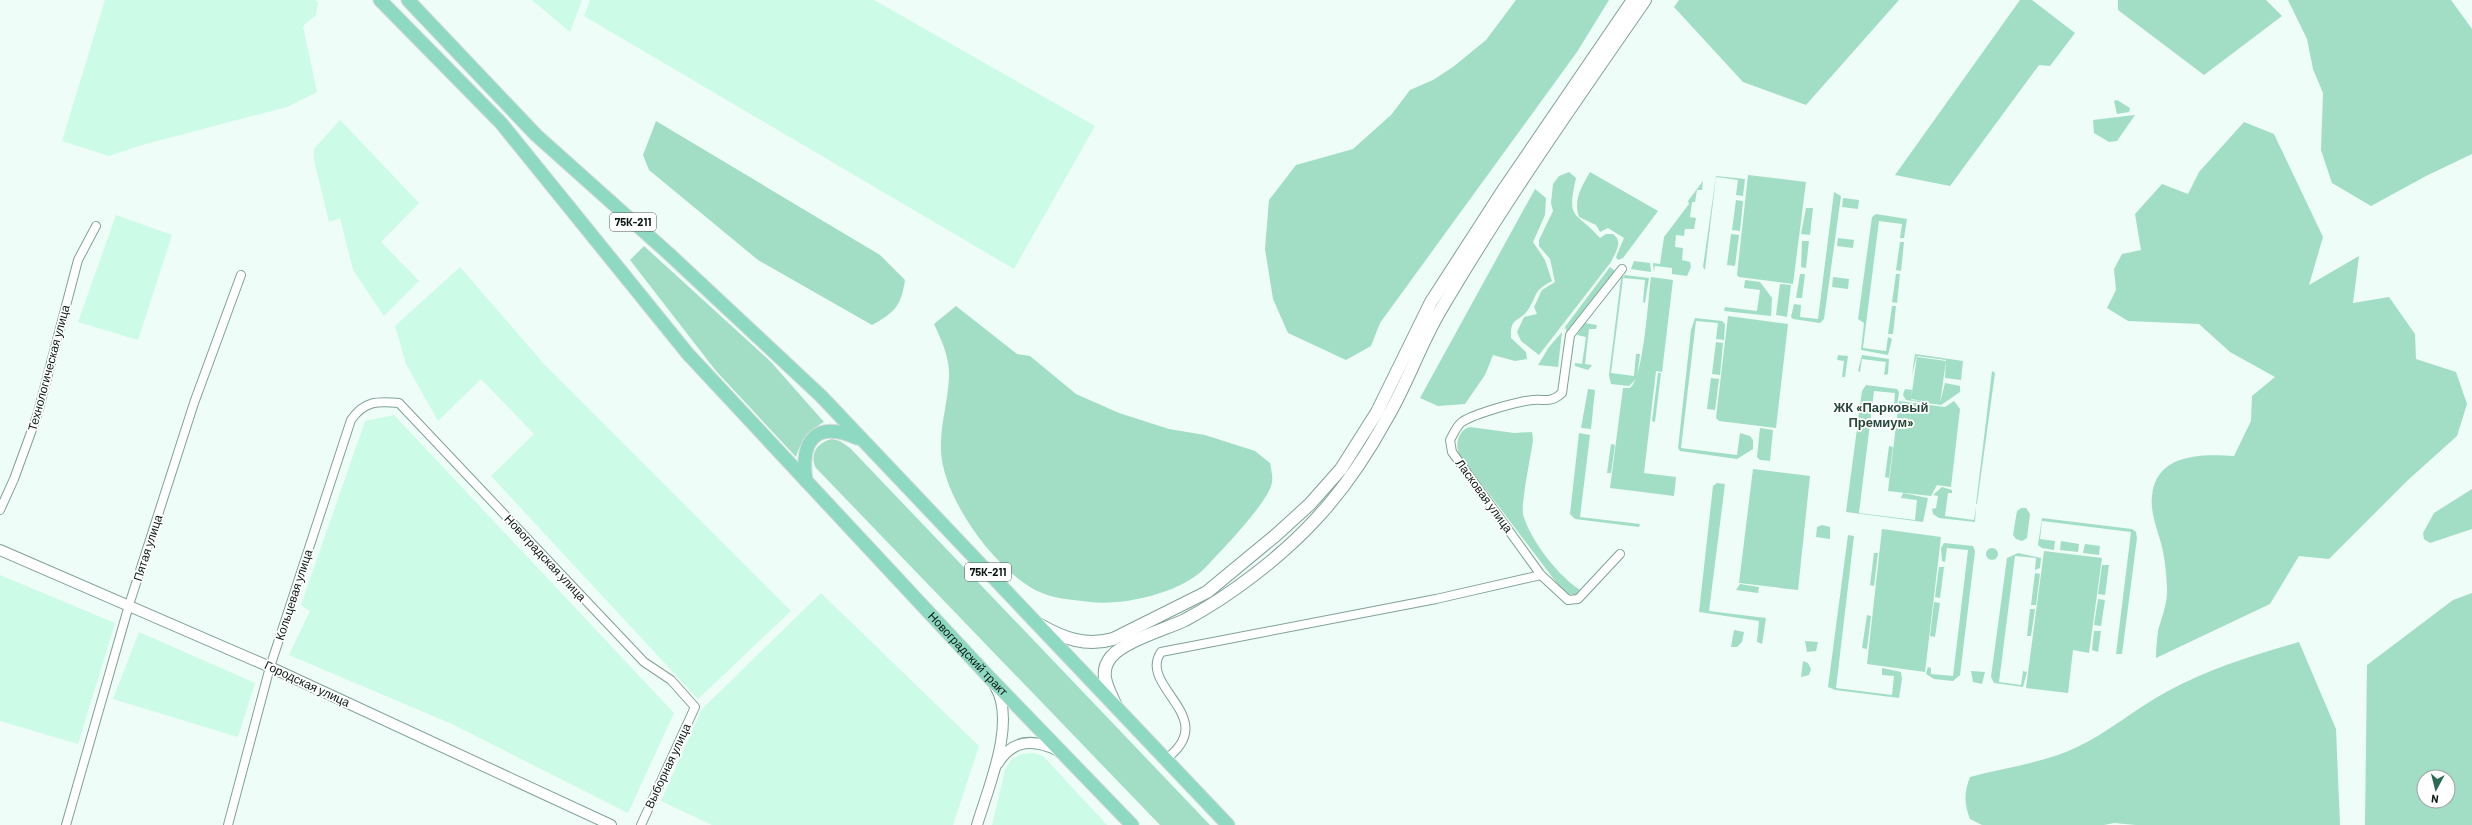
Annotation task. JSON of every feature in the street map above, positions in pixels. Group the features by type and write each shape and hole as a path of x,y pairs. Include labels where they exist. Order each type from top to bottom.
{"main road":[{"name":"Новоградский тракт","path":"380,0 501,123 688,354 989,677 1132,825"},
{"name":"75К-211","path":"408,0 536,135 668,253 820,396 1228,825"},
{"path":"1037,623 1064,638 1094,642 1113,639 1207,592 1276,535 1310,504 1341,469 1377,412 1432,302 1502,192 1633,0"},
{"path":"1115,705 1104,674 1107,663 1113,654 1138,640 1185,619 1228,593 1278,554 1316,519 1346,482 1387,418 1440,312 1561,121 1645,0"},
{"path":"806,481 804,463 806,448 814,436 826,430 842,431 862,440"}],"street":[{"name":"Технологическая улица","path":"0,510 14,479 37,416 78,260 96,226"},
{"name":"Ласковая улица","path":"1620,554 1578,599 1568,600 1541,576 1452,452 1450,440 1462,422 1487,412 1534,400 1548,401 1556,399 1562,393 1570,335 1622,270"},
{"name":"Пятая улица","path":"66,825 129,605 194,403 241,274"},
{"name":"Кольцевая улица","path":"228,825 270,667 351,420 359,409 379,401 399,403"},
{"name":"Новоградская улица","path":"399,403 644,662 671,680 696,707"},
{"name":"Городская улица","path":"0,550 270,667 611,825"},
{"path":"1166,760 1180,745 1185,725 1184,713 1165,688 1155,667 1156,659 1161,652 1436,599 1541,576"},
{"path":"976,825 994,770 1003,721 998,691 989,677"},
{"name":"Выборная улица","path":"641,825 696,707"},
{"path":"994,770 1004,753 1014,745 1027,741 1044,744 1061,752"}],"shaded area":[{"path":"105,0 315,0 318,2 316,15 303,26 317,92 287,107 142,145 109,156 62,141"},
{"path":"532,0 582,0 570,32"},
{"path":"590,0 874,0 1095,126 1014,269 584,16"},
{"path":"1516,0 1609,0 1577,52 1380,323 1371,346 1346,360 1288,333 1273,299 1265,249 1269,200 1296,165 1353,149 1391,115 1410,90 1433,80 1453,67 1486,40"},
{"path":"1679,0 1899,0 1806,105 1743,82 1674,7"},
{"path":"2020,0 2032,0 2075,33 2050,66 2039,65 1950,186 1895,175"},
{"path":"2118,0 2266,0 2282,16 2204,75 2118,10"},
{"path":"2288,0 2451,0 2472,29 2472,154 2426,176 2371,206 2332,183 2321,150 2323,93 2313,69 2307,39"},
{"path":"2117,100 2130,108 2129,112 2117,114 2114,101"},
{"path":"2135,115 2117,141 2109,142 2094,133 2093,120"},
{"path":"340,120 419,203 381,242 419,281 384,316 353,270 340,218 329,222 314,160 314,149"},
{"path":"656,121 880,255 905,280 899,302 896,307 872,325 758,260 649,170 643,155"},
{"path":"2244,122 2274,134 2323,237 2309,285 2359,256 2353,303 2389,297 2415,334 2416,359 2456,372 2467,404 2457,436 2408,480 2329,559 2299,556 2270,604 2156,658 2158,631 2165,607 2167,592 2163,552 2152,509 2152,496 2155,482 2162,471 2183,459 2209,455 2234,456 2251,421 2252,396 2275,377 2230,352 2199,324 2128,321 2107,308 2116,290 2114,269 2122,254 2141,250 2135,214 2162,184 2188,194 2199,172"},
{"path":"1569,172 1576,178 1572,202 1575,214 1600,238 1606,234 1613,234 1618,240 1618,248 1611,262 1539,355 1521,341 1517,332 1524,317 1537,314 1534,307 1542,290 1555,282 1550,259 1539,246 1539,240 1553,211 1551,203 1553,184 1559,176"},
{"path":"1590,172 1658,211 1623,258 1618,260 1616,257 1624,238 1608,228 1600,232 1596,225 1579,217 1577,211 1579,193"},
{"path":"1748,175 1806,182 1793,284 1739,277 1737,275"},
{"path":"1716,176 1745,179 1743,196 1736,195 1738,180 1716,177 1705,270 1703,267"},
{"path":"1703,181 1702,190 1697,190 1695,202 1692,202 1690,217 1696,218 1694,229 1685,229 1684,236 1676,235 1675,247 1683,248 1682,260 1690,262 1691,267 1687,276 1672,274 1672,268 1655,266 1654,272 1653,263 1660,264 1664,237 1689,204 1688,201"},
{"path":"1535,189 1546,198 1545,215 1533,242 1545,260 1552,281 1539,290 1525,314 1512,326 1511,338 1526,352 1527,359 1515,361 1493,355 1485,375 1465,404 1438,406 1420,398"},
{"path":"1834,192 1841,196 1824,319 1820,323 1793,319 1791,317 1794,304 1801,305 1800,317 1818,319"},
{"path":"1843,198 1859,200 1858,209 1842,207"},
{"path":"1736,200 1743,201 1740,231 1732,230"},
{"path":"1806,208 1813,208 1810,235 1801,234"},
{"path":"1876,214 1907,219 1904,238 1900,238 1902,224 1879,221 1863,348 1886,351 1888,337 1892,339 1888,355 1861,350 1864,323 1858,319 1872,217"},
{"path":"116,215 172,235 138,340 78,322"},
{"path":"1731,234 1739,235 1735,266 1727,265"},
{"path":"1838,238 1854,240 1853,248 1837,246"},
{"path":"1802,241 1809,241 1806,268 1801,267"},
{"path":"1900,242 1904,242 1901,271 1896,270"},
{"path":"644,246 771,362 824,422 813,429 806,436 796,457 716,371 630,260"},
{"path":"1634,261 1650,263 1651,272 1631,269"},
{"path":"460,267 543,363 791,611 698,699 491,476 534,434 481,379 438,421 406,364 395,326"},
{"path":"1610,267 1615,271 1567,333 1565,327"},
{"path":"1800,274 1805,274 1802,298 1796,298"},
{"path":"1896,274 1900,274 1897,303 1892,302"},
{"path":"1625,275 1649,278 1645,303 1643,302 1645,280 1623,278 1611,373 1634,376 1636,354 1640,354 1637,378 1629,386 1611,384 1609,375 1621,278"},
{"path":"1651,277 1673,280 1662,372 1656,371 1644,473 1676,477 1674,496 1610,488 1623,388 1630,388 1635,381 1639,369 1645,336"},
{"path":"1833,277 1849,279 1848,289 1832,287"},
{"path":"1745,280 1760,282 1772,298 1771,316 1724,311 1725,307 1757,311 1760,290 1744,288"},
{"path":"1780,284 1791,285 1787,317 1776,315"},
{"path":"956,306 1017,354 1030,356 1076,394 1119,413 1169,429 1205,435 1255,451 1270,463 1272,472 1272,482 1263,501 1254,514 1205,568 1195,577 1167,591 1135,600 1103,603 1053,597 1025,584 1008,570 975,533 951,490 944,469 941,441 949,370 945,350 934,324"},
{"path":"1892,306 1896,306 1893,334 1888,334"},
{"path":"1728,316 1788,324 1776,428 1719,421 1716,418"},
{"path":"1695,318 1722,321 1725,324 1724,340 1716,339 1718,323 1696,321 1681,448 1737,455 1740,433 1750,436 1753,440 1753,449 1737,459 1680,451 1678,448 1691,330"},
{"path":"1585,323 1597,325 1596,329 1589,329 1585,364 1592,365 1588,370 1575,366 1575,363 1582,364 1586,337 1577,335"},
{"path":"1562,332 1558,367 1538,365 1549,347"},
{"path":"1716,342 1723,343 1720,375 1712,374"},
{"path":"1915,354 1963,361 1961,380 1945,378 1946,360 1917,356 1912,375"},
{"path":"1838,355 1848,356 1845,377 1842,377 1844,361 1837,360"},
{"path":"1862,355 1889,359 1888,374 1884,375 1886,362 1862,359 1860,372 1858,371"},
{"path":"1917,357 1946,361 1940,403 1945,383 1960,386 1960,392 1941,405 1906,400 1903,395 1905,389 1912,390 1911,397"},
{"path":"1992,371 1995,373 1976,504"},
{"path":"1658,373 1661,373 1655,422 1652,421"},
{"path":"1711,378 1719,379 1715,410 1707,409"},
{"path":"1866,385 1897,389 1899,392 1897,408 1894,408 1895,393 1874,391 1859,513 1915,520 1917,500 1901,498 1903,493 1928,498 1923,522 1846,512 1862,391"},
{"path":"1588,389 1595,390 1591,429 1581,428"},
{"path":"1899,401 1945,407 1954,401 1960,409 1951,487 1937,485 1931,496 1888,491"},
{"path":"394,415 674,713 628,813 452,724 289,655 310,611 301,605 365,421"},
{"path":"1470,427 1514,433 1532,432 1533,440 1525,490 1523,514 1531,535 1538,546 1554,567 1580,590 1576,595 1568,594 1562,590 1459,454 1457,446 1458,438 1463,431"},
{"path":"1760,428 1773,430 1770,461 1760,460 1757,457"},
{"path":"1579,433 1590,435 1580,517 1640,524 1639,527 1575,519 1570,514"},
{"path":"832,439 840,441 850,448 1210,825 1160,825 816,468 813,458 818,446"},
{"path":"1611,444 1615,445 1611,473 1607,473"},
{"path":"1889,446 1893,447 1889,478 1885,477"},
{"path":"1753,469 1810,476 1798,590 1739,583"},
{"path":"1717,483 1725,484 1709,611 1766,618 1762,644 1757,642 1759,621 1699,612 1713,486"},
{"path":"1942,487 1952,490 1952,493 1948,493 1945,516 1974,520 1976,506 1975,522 1939,518 1933,514 1932,509 1936,508 1938,496 1933,495"},
{"path":"2472,489 2472,529 2430,543 2424,539 2423,533 2434,513"},
{"path":"2021,508 2026,508 2030,514 2027,538 2022,541 2016,539 2013,535 2017,511"},
{"path":"2042,518 2132,529 2136,532 2137,538 2122,654 2116,654 2131,532 2042,521 2040,539 2055,541 2054,550 2042,548 2038,545"},
{"path":"1822,525 1830,527 1830,539 1816,537 1817,527"},
{"path":"1882,529 1941,537 1925,672 1867,664"},
{"path":"1848,535 1854,536 1836,688 1892,695 1894,676 1882,675 1882,668 1901,672 1902,679 1899,698 1835,690 1828,687"},
{"path":"2061,541 2079,544 2078,552 2060,550"},
{"path":"1944,543 1973,546 1975,551 1960,675 1953,681 1934,679 1926,674 1928,667 1931,668 1931,674 1953,676 1968,550 1947,548 1945,562 1942,561 1941,548"},
{"path":"2085,544 2100,546 2099,555 2083,553"},
{"path":"1990,548 1994,548 1998,554 1994,560 1990,560 1986,556 1986,552"},
{"path":"2044,551 2102,558 2089,653 2073,650 2068,693 2026,688"},
{"path":"1874,553 1878,553 1874,586 1870,585"},
{"path":"2018,553 2041,558 2040,568 2035,570 2036,558 2015,556 1999,682 2021,685 2023,671 2027,672 2023,687 1994,683 1991,677 2007,558"},
{"path":"2102,565 2109,565 2105,595 2098,594"},
{"path":"1939,567 1944,567 1940,598 1935,597"},
{"path":"2035,573 2040,574 2036,605 2031,605"},
{"path":"0,575 115,623 78,744 0,721"},
{"path":"1740,584 1759,587 1758,593 1736,590"},
{"path":"821,593 979,746 953,825 712,825 661,801 702,709"},
{"path":"2472,593 2472,825 2365,825 2367,665 2453,600"},
{"path":"2098,599 2105,600 2101,626 2094,625"},
{"path":"1934,602 1940,603 1935,637 1930,636"},
{"path":"2030,609 2035,609 2031,636 2027,636"},
{"path":"1867,615 1871,616 1867,649 1862,648"},
{"path":"1734,630 1744,632 1742,642 1737,647 1731,647"},
{"path":"2094,631 2101,631 2098,652 2092,650"},
{"path":"139,632 255,683 238,737 113,699"},
{"path":"1805,641 1818,642 1816,651 1807,652"},
{"path":"2299,642 2336,729 2340,825 2136,825 2114,823 2104,825 1982,825 1970,819 1966,798 1970,777 2050,758 2063,753 2087,742 2156,698 2200,675 2265,652"},
{"path":"1803,661 1808,663 1811,669 1809,675 1801,677"},
{"path":"1971,671 1985,672 1982,684 1973,682"},
{"path":"1033,753 1043,756 1107,825 992,825 1005,770 1011,760 1021,754"}],"district":[{"name":"ЖК «Парковый Премиум»","path":"1881,414"}]}
